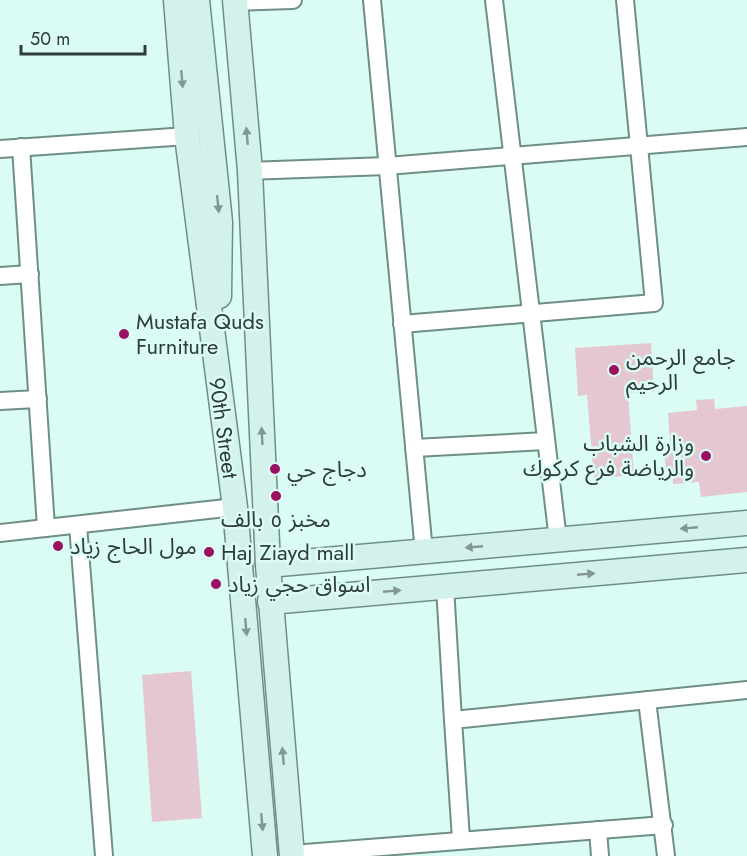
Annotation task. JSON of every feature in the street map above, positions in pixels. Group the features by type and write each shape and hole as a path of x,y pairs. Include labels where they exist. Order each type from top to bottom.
{"main road":[{"name":"90th Street","path":"176,0 187,136 235,507 265,856"},
{"path":"197,0 220,222 218,304 212,342"},
{"name":"90th Street","path":"228,1 250,171 270,602 292,855"},
{"path":"228,1 228,149 255,308"},
{"path":"268,565 747,523"},
{"path":"519,543 522,580"},
{"path":"270,602 747,560"},
{"path":"301,563 293,575 293,582 295,589 304,599"}],"street":[{"path":"228,1 293,0"},
{"path":"372,0 424,552"},
{"path":"494,0 558,540"},
{"path":"402,324 654,303 626,0"},
{"path":"0,149 187,136"},
{"path":"250,171 387,166 747,136"},
{"path":"21,147 46,528"},
{"path":"0,276 30,274"},
{"path":"0,401 38,399"},
{"path":"414,448 546,441"},
{"path":"0,533 235,507"},
{"path":"78,525 104,856"},
{"path":"445,587 461,839"},
{"path":"453,720 747,690"},
{"path":"647,700 666,856"},
{"path":"292,855 461,839 664,825"},
{"path":"598,830 600,856"}],"building":[{"path":"651,343 654,392 628,393 634,475 594,479 587,395 578,396 575,348"},
{"name":"وزارة الشباب والرياضة فرع كركوك","path":"714,399 715,409 747,406 747,492 701,497 699,482 673,484 672,471 666,471 663,442 670,441 668,413 697,410 696,400"},
{"path":"191,671 202,818 152,822 142,675"}],"place":[{"name":"Mustafa Quds Furniture","path":"124,334"},
{"name":"جامع الرحمن الرحيم","path":"614,370"},
{"name":"وزارة الشباب والرياضة فرع كركوك","path":"706,456"},
{"name":"دجاج حي","path":"275,469"},
{"name":"مخبز ٥ بالف","path":"276,496"},
{"name":"مول الحاج زياد","path":"58,546"},
{"name":"Haj Ziayd mall","path":"209,552"},
{"name":"اسواق حجي زياد","path":"216,584"}]}
